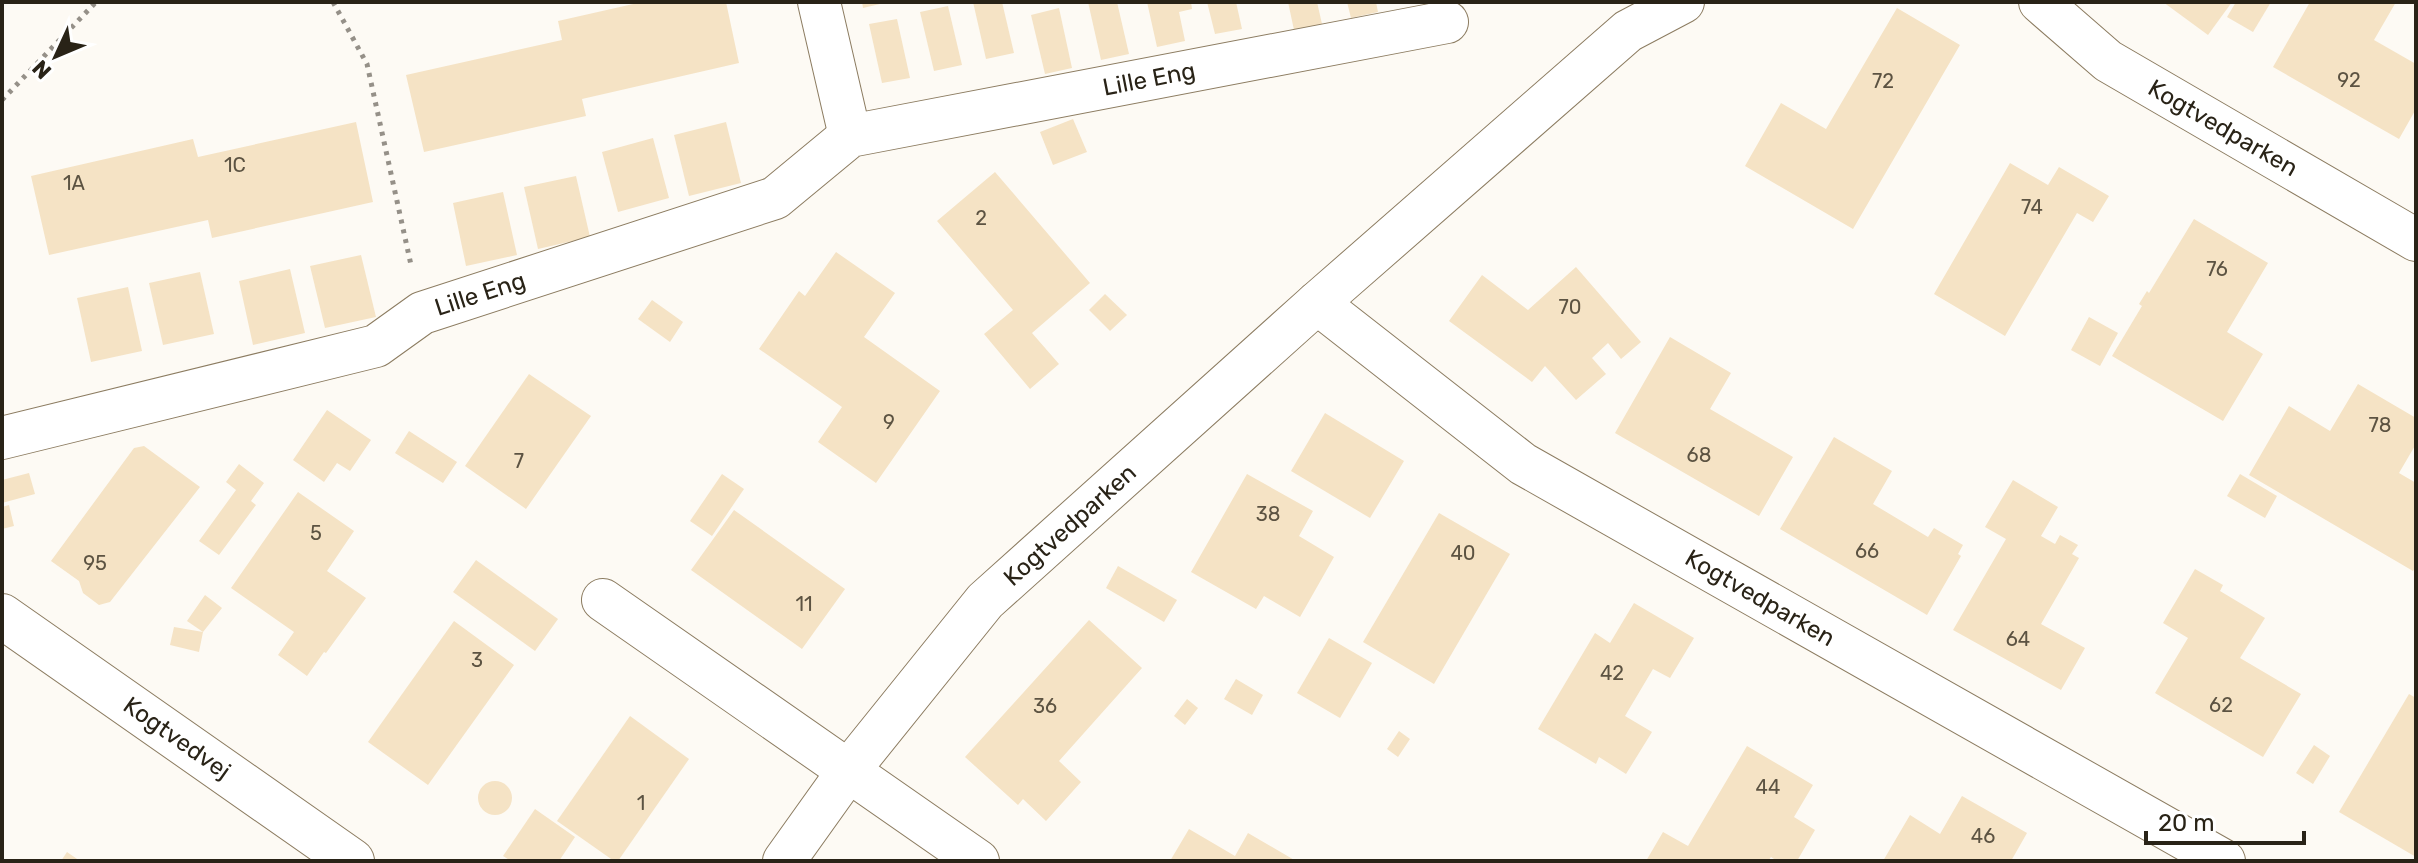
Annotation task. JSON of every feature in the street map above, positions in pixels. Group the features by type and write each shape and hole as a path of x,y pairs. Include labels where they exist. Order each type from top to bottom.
{"street":[{"path":"819,2 850,136"},
{"name":"Kogtvedparken","path":"784,861 849,770 985,601 1317,303 1628,31 1683,2"},
{"name":"Kogtvedparken","path":"2040,2 2108,61 2416,240"},
{"name":"Lille Eng","path":"2,438 376,346 422,313 775,198 850,136 1447,22"},
{"name":"Kogtvedparken","path":"1317,303 1523,464 2224,861"},
{"path":"603,600 978,861"},
{"name":"Kogtvedvej","path":"2,616 352,861"}],"path":[{"path":"2,100 96,2"},
{"path":"333,2 367,64 422,313"}],"building":[{"path":"642,2 726,2 739,63 582,99 586,116 424,152 406,75 562,40 558,21"},
{"path":"862,2 883,2 884,3 863,8"},
{"path":"973,2 1002,2 1014,53 986,59"},
{"path":"1088,2 1117,2 1129,54 1101,60"},
{"path":"1147,2 1191,2 1192,9 1179,12 1185,41 1157,47"},
{"path":"1207,2 1236,2 1242,29 1215,34"},
{"path":"1288,2 1317,2 1322,24 1294,30"},
{"path":"1347,2 1376,2 1378,12 1351,18"},
{"path":"2163,2 2232,2 2208,35"},
{"path":"2236,2 2271,2 2253,32 2227,17"},
{"path":"2310,2 2396,2 2374,40 2416,64 2416,109 2399,139 2273,67"},
{"path":"948,6 962,65 934,71 920,12"},
{"path":"1059,8 1072,68 1045,74 1031,15"},
{"path":"1897,8 1960,45 1853,229 1745,166 1781,103 1826,129"},
{"path":"897,19 910,78 882,83 869,24"},
{"path":"1073,119 1087,152 1053,165 1040,132"},
{"path":"356,122 373,202 212,238 208,220 49,255 31,176 193,139 198,157"},
{"path":"726,122 741,183 689,196 674,135"},
{"path":"653,138 669,198 618,212 602,152"},
{"path":"2010,163 2048,185 2059,167 2109,196 2093,222 2077,213 2005,336 1934,294"},
{"path":"995,172 1090,283 1032,333 1059,364 1030,389 984,334 1013,310 937,221"},
{"path":"576,176 590,237 538,249 524,187"},
{"path":"503,192 517,255 466,266 453,203"},
{"path":"2194,219 2268,263 2227,332 2263,354 2223,421 2112,356 2142,306 2139,304 2147,291 2149,293"},
{"path":"836,252 895,293 864,337 940,391 876,483 818,442 842,407 759,349 799,291 805,296"},
{"path":"361,255 376,317 325,328 310,266"},
{"path":"1576,267 1641,342 1621,359 1608,343 1592,358 1606,374 1576,400 1545,366 1532,382 1449,321 1482,275 1528,310"},
{"path":"290,269 305,333 253,345 239,281"},
{"path":"200,272 214,334 163,345 149,283"},
{"path":"128,287 142,351 91,362 77,298"},
{"path":"1105,294 1127,315 1110,331 1089,310"},
{"path":"652,300 683,322 670,342 638,319"},
{"path":"2089,317 2118,333 2100,366 2071,350"},
{"path":"1670,337 1731,373 1710,409 1793,457 1759,516 1615,433"},
{"path":"529,374 591,416 526,509 465,466"},
{"path":"2358,384 2416,418 2416,444 2399,473 2416,483 2416,567 2413,571 2249,475 2289,406 2330,431"},
{"path":"327,410 371,440 350,471 337,463 324,482 293,460"},
{"path":"1325,413 1404,461 1370,518 1291,471"},
{"path":"409,431 457,462 443,483 395,453"},
{"path":"1834,437 1892,471 1873,504 1928,537 1934,528 1963,545 1958,554 1961,556 1927,615 1780,529"},
{"path":"144,446 200,487 110,602 99,605 83,593 79,581 51,561 134,448"},
{"path":"239,464 264,483 251,501 256,505 219,555 199,541 236,490 226,482"},
{"path":"29,473 35,494 2,503 2,480"},
{"path":"722,474 744,489 712,536 690,521"},
{"path":"1247,474 1313,511 1299,536 1334,557 1300,617 1264,596 1256,609 1191,572"},
{"path":"2240,474 2277,496 2265,518 2227,496"},
{"path":"2013,480 2058,507 2041,536 2055,544 2060,535 2078,545 2072,554 2079,558 2041,624 2085,648 2061,690 1953,630 2006,539 1985,527"},
{"path":"298,492 354,531 327,571 366,598 307,676 278,655 294,632 231,588"},
{"path":"9,505 14,526 2,529 2,507"},
{"path":"734,510 845,589 802,649 691,570"},
{"path":"1439,513 1510,554 1434,684 1363,642"},
{"path":"476,560 558,619 535,651 453,592"},
{"path":"1118,566 1177,600 1164,622 1106,588"},
{"path":"2195,569 2223,585 2220,591 2265,618 2240,658 2301,694 2263,757 2155,693 2188,638 2163,623"},
{"path":"205,595 222,608 203,632 187,621"},
{"path":"1634,603 1694,638 1670,678 1653,669 1625,716 1652,732 1626,774 1599,757 1596,764 1538,729 1595,633 1610,643"},
{"path":"1089,620 1142,668 1059,761 1081,782 1046,821 1023,799 1018,805 965,757"},
{"path":"454,621 514,665 428,785 368,742"},
{"path":"174,627 203,632 199,652 170,645"},
{"path":"1329,638 1372,663 1340,718 1297,693"},
{"path":"1236,679 1263,695 1252,715 1224,699"},
{"path":"2409,694 2416,698 2416,857 2339,812"},
{"path":"1187,699 1198,708 1185,725 1174,716"},
{"path":"630,716 689,759 618,861 614,861 557,821"},
{"path":"1399,731 1410,739 1398,757 1387,749"},
{"path":"2314,745 2330,756 2313,784 2296,773"},
{"path":"1747,746 1813,785 1794,817 1815,830 1797,861 1777,861 1771,857 1768,861 1646,861 1663,832 1688,846"},
{"path":"495,781 507,786 512,798 507,810 495,815 483,810 478,798 483,786"},
{"path":"1962,796 2027,833 2011,861 1883,861 1910,815 1940,834"},
{"path":"535,809 575,837 559,861 511,861 503,856"},
{"path":"1189,829 1235,856 1248,833 1296,861 1170,861"},
{"path":"67,852 80,861 61,861"}]}
